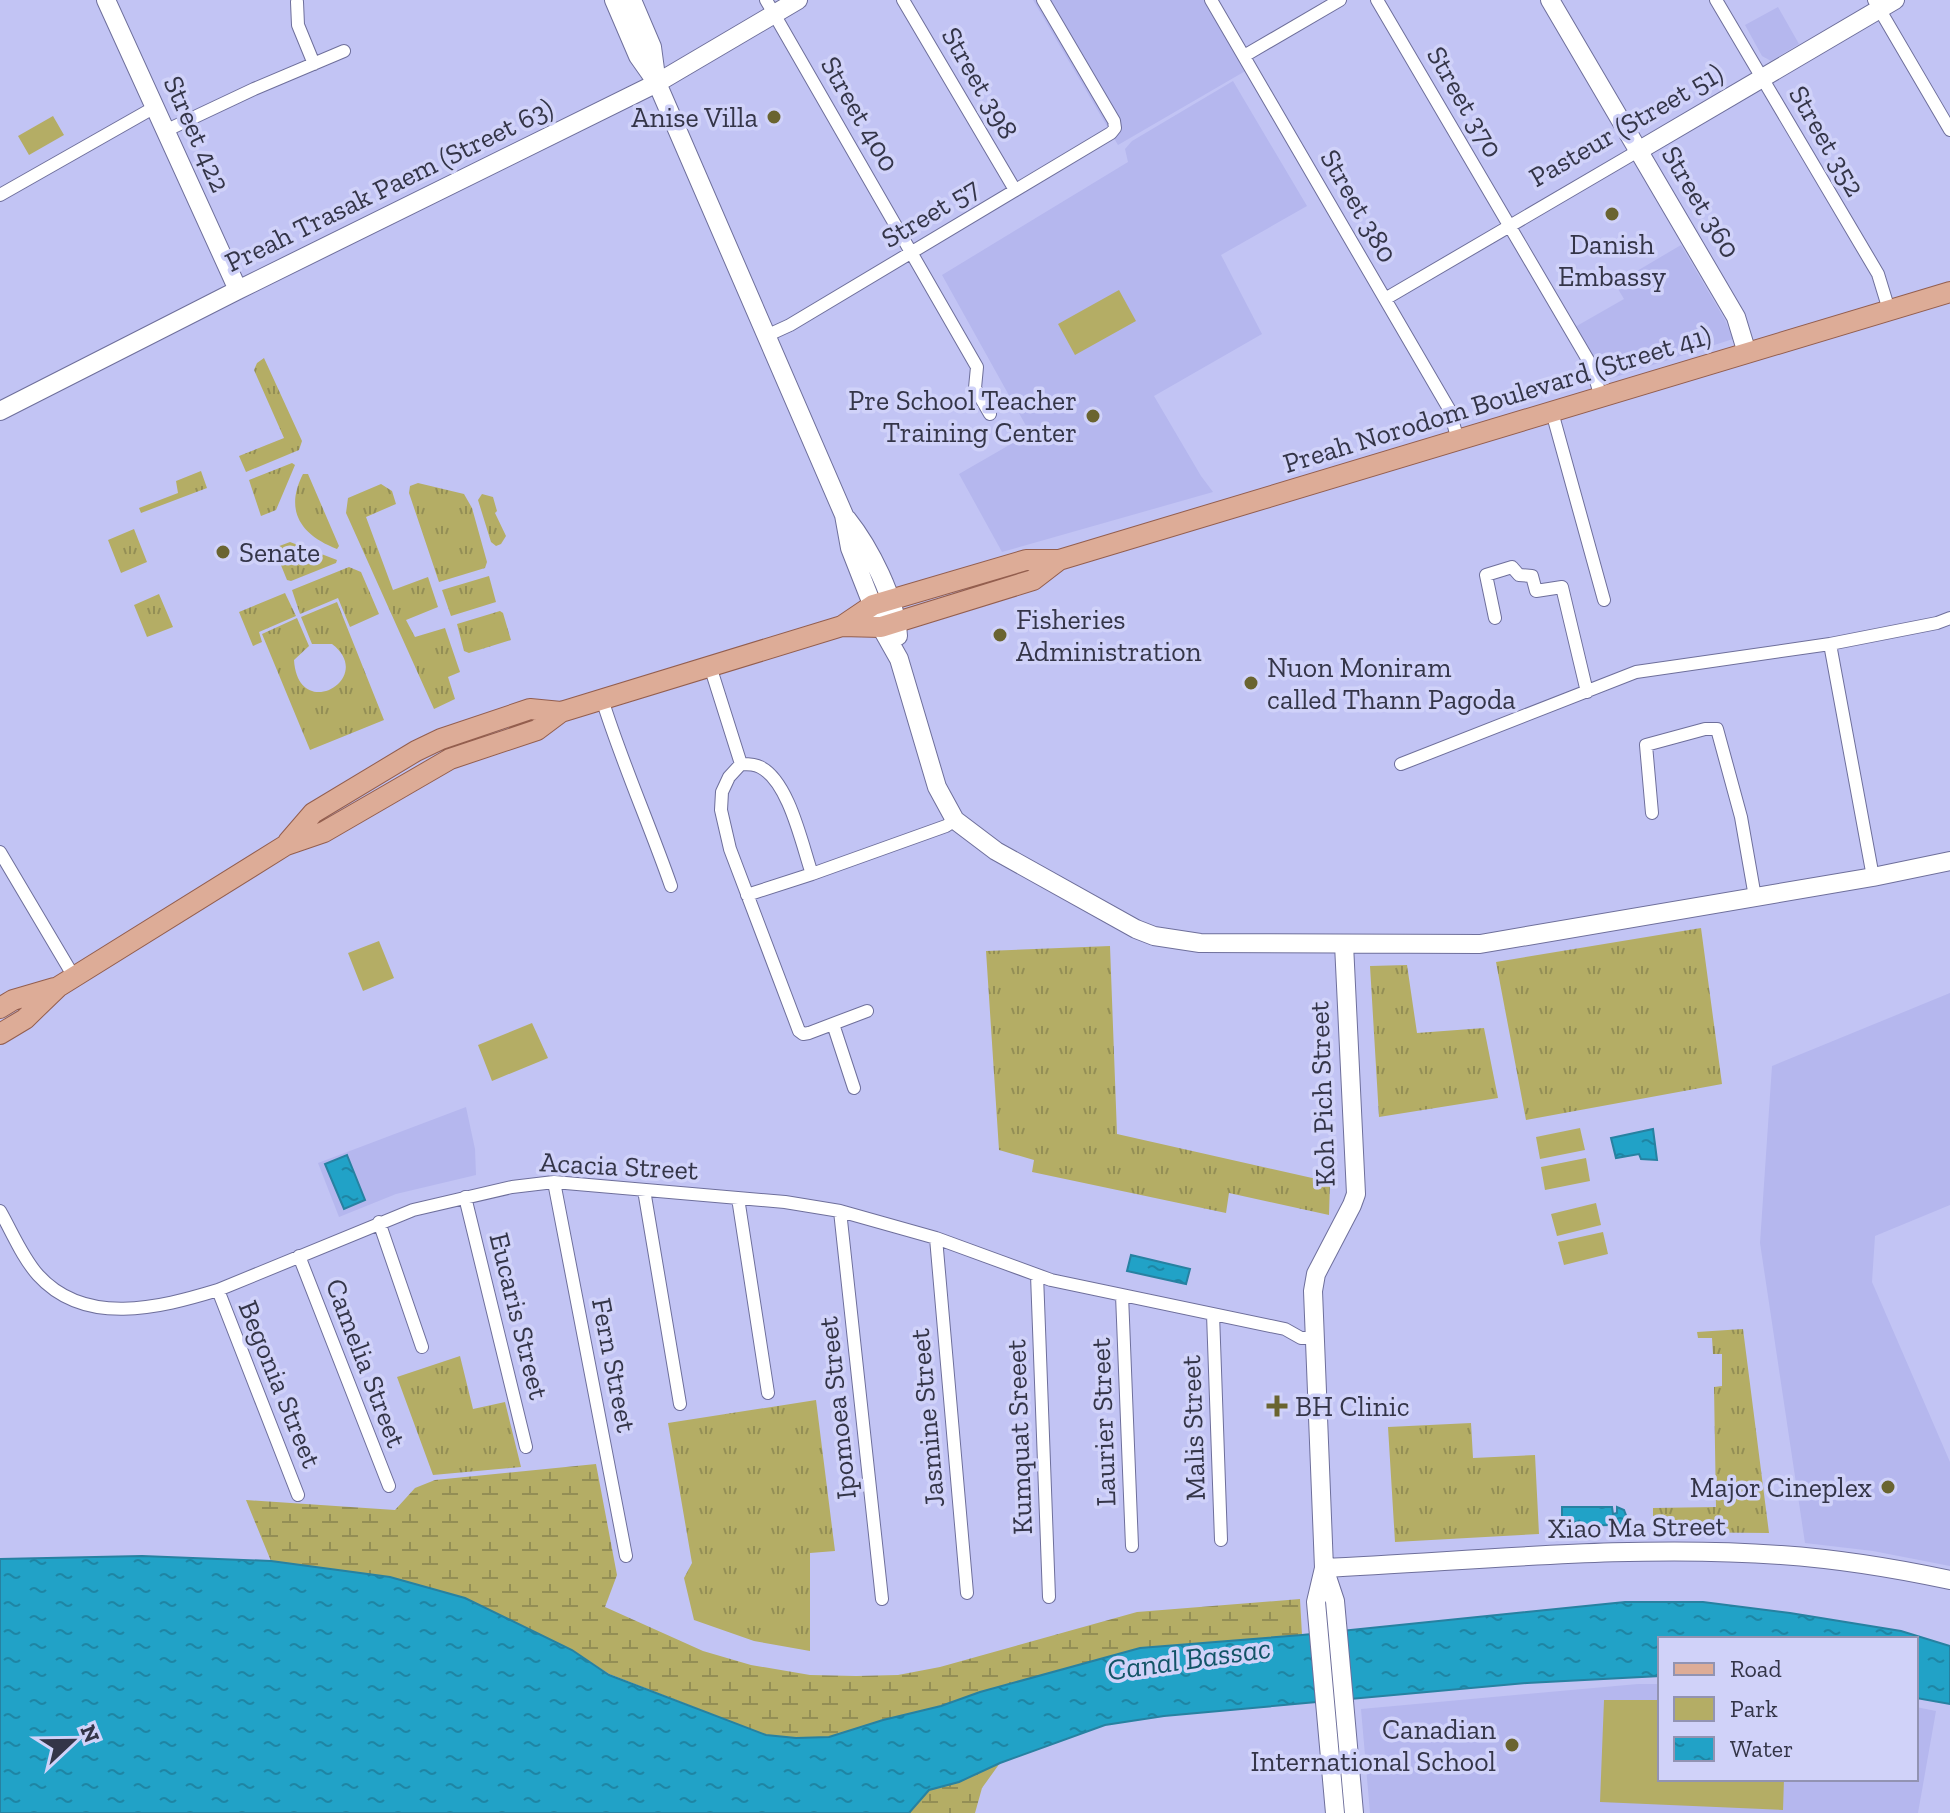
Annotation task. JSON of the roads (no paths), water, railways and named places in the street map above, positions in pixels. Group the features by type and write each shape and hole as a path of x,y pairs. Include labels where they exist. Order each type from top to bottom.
{"main road":[{"name":"Street 422","path":"106,0 238,290"},
{"path":"614,0 638,56 657,83 844,515 865,542 937,787 955,820 996,851 1136,929 1154,936 1200,943 1480,944 1950,861"},
{"path":"632,0 652,47 657,83"},
{"name":"Preah Trasak Paem (Street 63)","path":"0,411 657,83 770,7 798,0"},
{"name":"Street 360","path":"1550,0 1736,317 1747,353"},
{"name":"Pasteur (Street 51)","path":"1638,151 1883,3"},
{"name":"Preah Norodom Boulevard (Street 41)","path":"0,1034 25,1019 66,982 286,845 313,813 391,765 441,739 530,709 561,712 842,626 881,603 1026,560 1059,560 1950,292"},
{"name":"Preah Norodom Boulevard (Street 41)","path":"842,626 889,624 1033,580 1059,560"},
{"name":"Koh Pich Street","path":"1335,1813 1328,1735 1326,1601 1313,1291 1316,1274 1356,1194 1344,944"},
{"name":"Preah Norodom Boulevard (Street 41)","path":"0,1008 13,1000 66,982"},
{"name":"Xiao Ma Street","path":"1324,1568 1597,1554 1702,1552 1806,1557 1873,1565 1950,1580"},
{"name":"Koh Pich Street","path":"1326,1601 1347,1733 1354,1813"}],"street":[{"name":"Street 398","path":"903,0 1015,190"},
{"name":"Street 57","path":"766,336 790,325 1111,133 1115,128 1114,121 1043,0"},
{"name":"Street 380","path":"1211,0 1449,409 1458,440"},
{"path":"1244,56 1340,0"},
{"name":"Street 370","path":"1377,0 1591,365 1601,397"},
{"name":"Street 352","path":"1716,0 1878,274 1889,310"},
{"path":"297,2 298,25 314,64"},
{"path":"1883,3 1950,130"},
{"name":"Street 400","path":"770,7 977,367 975,388 990,414"},
{"path":"165,131 344,51"},
{"path":"0,195 155,107"},
{"name":"Pasteur (Street 51)","path":"1385,299 1638,151"},
{"path":"1552,412 1604,600"},
{"path":"1495,618 1486,575 1512,567 1519,575 1532,576 1536,591 1562,587 1587,692"},
{"path":"1401,764 1636,672 1830,644 1950,618"},
{"path":"1830,644 1873,877"},
{"path":"710,666 741,764"},
{"path":"602,699 619,755 650,826 671,886"},
{"path":"1652,813 1646,745 1705,729 1717,729 1741,817 1755,897"},
{"path":"741,764 759,766 773,776 783,791 812,874"},
{"path":"741,764 729,777 722,792 721,810 730,849 799,1031 809,1033 867,1011"},
{"path":"747,895 946,826 955,820"},
{"path":"0,852 66,982"},
{"path":"833,1024 854,1088"},
{"name":"Acacia Street","path":"0,1211 37,1273 53,1289 76,1302 104,1308 132,1309 163,1305 218,1290 413,1210 512,1187 554,1182 738,1198 840,1211 936,1238 1037,1275 1285,1329 1300,1322 1314,1329"},
{"name":"Fern Street","path":"554,1182 626,1556"},
{"path":"644,1190 680,1404"},
{"name":"Eucaris Street","path":"465,1197 526,1447"},
{"path":"738,1198 768,1393"},
{"name":"Ipomoea Street","path":"840,1211 882,1599"},
{"path":"379,1222 422,1347"},
{"name":"Jasmine Street","path":"936,1238 967,1593"},
{"name":"Camelia Street","path":"299,1256 389,1486"},
{"name":"Kumquat Sreeet","path":"1037,1275 1049,1597"},
{"name":"Begonia Street","path":"218,1290 298,1495"},
{"name":"Laurier Street","path":"1122,1295 1132,1546"},
{"name":"Malis Street","path":"1213,1314 1221,1540"}],"water":[{"path":"1653,1129 1657,1160 1641,1159 1639,1154 1616,1158 1611,1138"},
{"path":"347,1155 365,1200 344,1209 325,1164"},
{"path":"1131,1255 1190,1269 1186,1284 1127,1271"},
{"path":"1562,1507 1612,1507 1613,1514 1617,1513 1617,1507 1624,1510 1627,1518 1619,1526 1616,1519 1612,1520 1612,1525 1562,1526"},
{"name":"Canal Bassac","path":"142,1556 271,1561 390,1577 465,1598 572,1650 609,1675 766,1735 796,1738 829,1737 1140,1648 1625,1602 1703,1602 1790,1613 1901,1631 1950,1646 1950,1704 1918,1698 1918,1637 1658,1637 1658,1676 1527,1683 1164,1716 1105,1725 1000,1763 959,1782 929,1790 909,1813 0,1813 0,1559"}],"place":[{"name":"Anise Villa","path":"774,117"},
{"name":"Danish Embassy","path":"1612,214"},
{"name":"Pre School Teacher Training Center","path":"1093,416"},
{"name":"Senate","path":"223,552"},
{"name":"Fisheries Administration","path":"1000,635"},
{"name":"Nuon Moniram called Thann Pagoda","path":"1251,683"},
{"name":"BH Clinic","path":"1277,1406"},
{"name":"Major Cineplex","path":"1888,1487"},
{"name":"Canadian International School","path":"1512,1745"}]}
